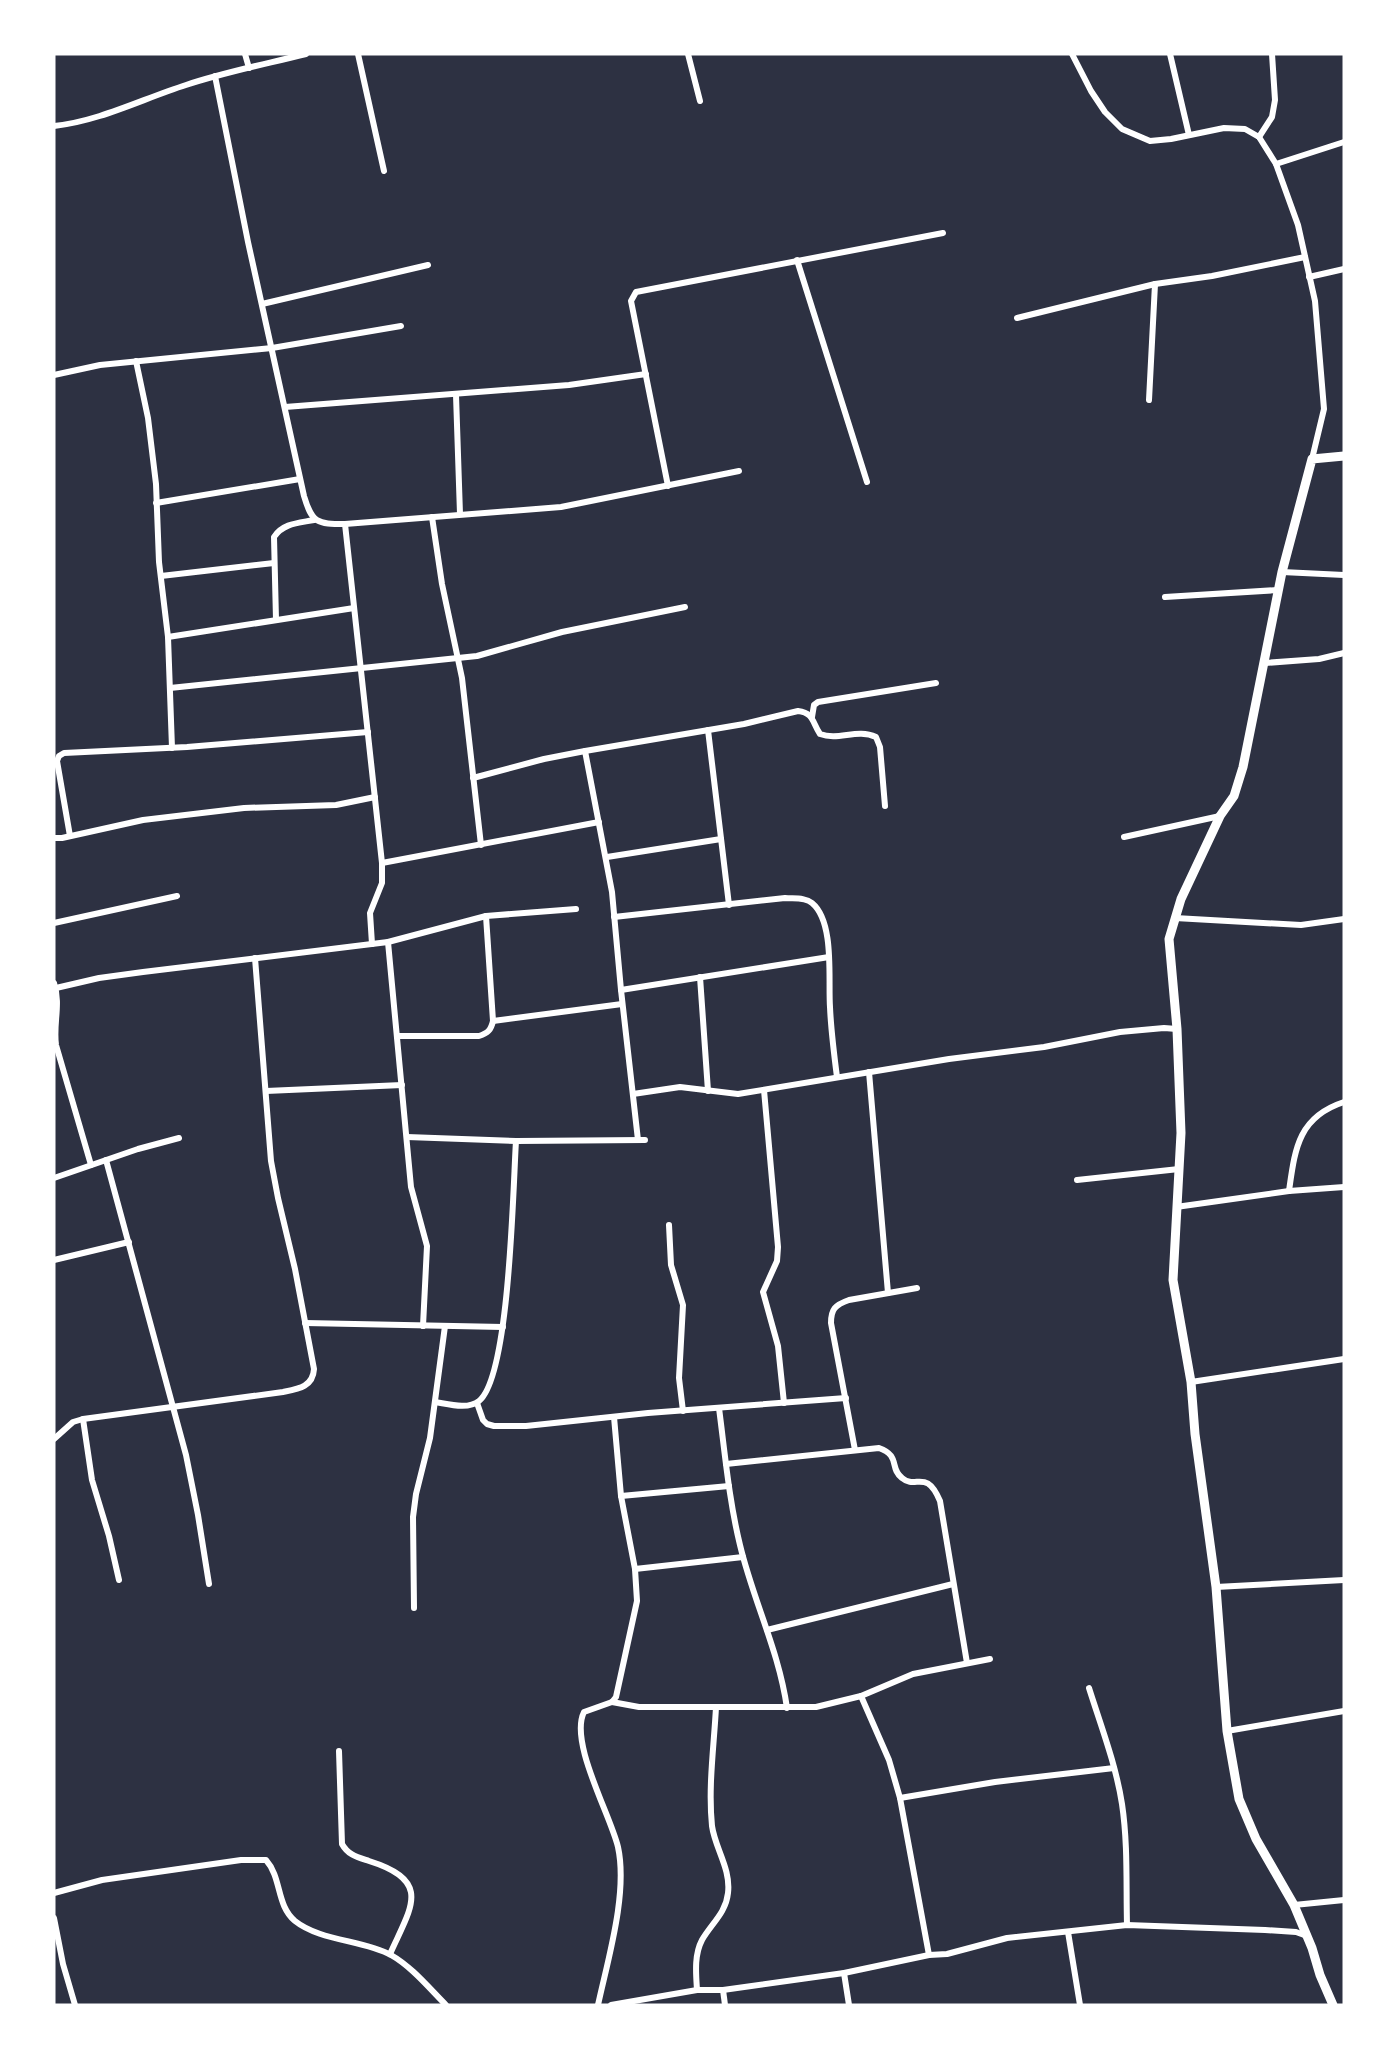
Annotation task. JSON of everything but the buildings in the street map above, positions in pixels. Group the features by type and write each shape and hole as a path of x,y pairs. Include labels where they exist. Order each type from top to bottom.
{"street":[{"path":"246,54 249,68"},
{"path":"54,126 96,118 215,76 306,54"},
{"path":"358,54 384,171"},
{"path":"688,54 700,101"},
{"path":"1072,54 1105,112 1122,129 1150,141 1224,128 1245,129 1259,137 1276,165 1298,225 1315,301 1324,409 1282,572 1243,767 1234,796 1220,816 1181,899 1168,939 1177,1029 1181,1133 1173,1280 1191,1382 1195,1434 1216,1587 1227,1731 1239,1799 1256,1839 1294,1905 1333,2005"},
{"path":"1170,54 1190,135"},
{"path":"1259,137 1272,117 1275,100 1272,54"},
{"path":"215,76 248,242 300,479 309,511 314,520"},
{"path":"1276,165 1344,142"},
{"path":"668,486 630,301 636,292 944,233"},
{"path":"1017,318 1155,284 1212,276 1305,257"},
{"path":"797,260 867,482"},
{"path":"262,303 428,265"},
{"path":"1309,277 1344,269"},
{"path":"1149,400 1155,284"},
{"path":"54,375 100,365 272,348 401,326"},
{"path":"136,361 151,438 161,576 168,636 172,748"},
{"path":"285,407 569,385 646,374"},
{"path":"456,394 460,514"},
{"path":"1312,459 1344,456"},
{"path":"276,620 274,537 287,525 314,520 321,523 345,524 561,507 739,471"},
{"path":"156,503 300,479"},
{"path":"432,517 442,584 459,658 481,845"},
{"path":"345,524 382,863 382,883 370,913 372,944"},
{"path":"161,576 274,563"},
{"path":"1282,572 1344,575"},
{"path":"1164,597 1278,590"},
{"path":"170,688 489,654 562,633 685,607"},
{"path":"168,636 354,608"},
{"path":"1265,663 1320,659 1344,653"},
{"path":"812,717 814,705 818,702 936,683"},
{"path":"473,778 544,759 708,730 798,711 807,712 812,717 820,734 826,736 857,732 868,733 876,737 880,747 885,806"},
{"path":"708,730 729,904"},
{"path":"70,836 57,761 59,756 73,751 172,748 368,732"},
{"path":"406,1137 516,1141 641,1140 633,1094 606,857 585,751"},
{"path":"54,838 143,820 244,808 336,805 375,797"},
{"path":"1124,837 1220,816"},
{"path":"382,863 599,822"},
{"path":"606,857 721,839"},
{"path":"54,923 177,896"},
{"path":"614,917 785,898 802,899 812,903 827,935 830,1005 837,1077"},
{"path":"91,1165 55,1045 54,1034 58,1005 55,985 388,942 486,916 576,909"},
{"path":"397,1036 479,1035 487,1033 491,1028 493,1021 486,916"},
{"path":"1175,918 1301,925 1344,919"},
{"path":"388,942 413,1198 427,1246 423,1326"},
{"path":"621,990 829,957"},
{"path":"54,1439 73,1422 83,1419 289,1391 305,1386 314,1376 296,1269 271,1161 255,958"},
{"path":"700,977 708,1091"},
{"path":"493,1021 622,1004"},
{"path":"633,1094 680,1087 738,1094 949,1059 1044,1047 1120,1032 1177,1029"},
{"path":"869,1072 888,1293"},
{"path":"266,1091 402,1085"},
{"path":"764,1090 778,1247 777,1261 763,1292 778,1346 784,1403"},
{"path":"1289,1191 1294,1152 1303,1129 1320,1114 1344,1102"},
{"path":"54,1178 178,1138"},
{"path":"435,1402 465,1406 477,1403 487,1391 491,1381 503,1327 516,1141"},
{"path":"106,1160 193,1487 209,1584"},
{"path":"1077,1180 1179,1169"},
{"path":"1176,1206 1289,1191 1344,1187"},
{"path":"669,1225 672,1265 683,1305 679,1378 683,1411"},
{"path":"54,1260 129,1242"},
{"path":"855,1450 831,1323 831,1312 839,1303 917,1288"},
{"path":"305,1323 503,1327"},
{"path":"414,1608 413,1517 416,1494 430,1438 444,1326"},
{"path":"1191,1382 1344,1359"},
{"path":"477,1403 483,1420 494,1426 526,1426 846,1398"},
{"path":"718,1408 729,1486 743,1557 783,1684 787,1708"},
{"path":"612,1702 616,1697 637,1601 635,1569 621,1496 614,1417"},
{"path":"83,1419 92,1480 109,1536 119,1580"},
{"path":"726,1464 879,1448 888,1451 903,1479 928,1483 936,1491 940,1501 967,1663"},
{"path":"621,1496 729,1486"},
{"path":"635,1569 743,1557"},
{"path":"1216,1587 1344,1581"},
{"path":"767,1630 953,1584"},
{"path":"598,2005 614,1929 620,1872 618,1848 581,1739 580,1726 584,1712 612,1702 639,1707 816,1707 861,1696 913,1674 990,1659"},
{"path":"1089,1688 1114,1768 1122,1803 1126,1833 1127,1925"},
{"path":"861,1696 889,1760 900,1798 929,1955"},
{"path":"697,1990 697,1955 702,1941 724,1908 728,1892 727,1876 712,1828 716,1707"},
{"path":"1227,1731 1344,1711"},
{"path":"339,1751 342,1844 351,1855 396,1872 411,1888 413,1897 410,1910 390,1954"},
{"path":"900,1798 995,1782 1114,1768"},
{"path":"54,1893 102,1880 241,1860 266,1860 273,1868 282,1904 296,1921 310,1930 390,1954 412,1970 446,2005"},
{"path":"1294,1905 1344,1900"},
{"path":"54,1918 63,1964 75,2005"},
{"path":"610,2005 697,1990 723,1990 844,1973 929,1955 947,1954 1007,1938 1127,1925 1296,1932 1307,1936"},
{"path":"1068,1932 1080,2005"},
{"path":"844,1973 849,2005"},
{"path":"723,1990 725,2005"}]}
